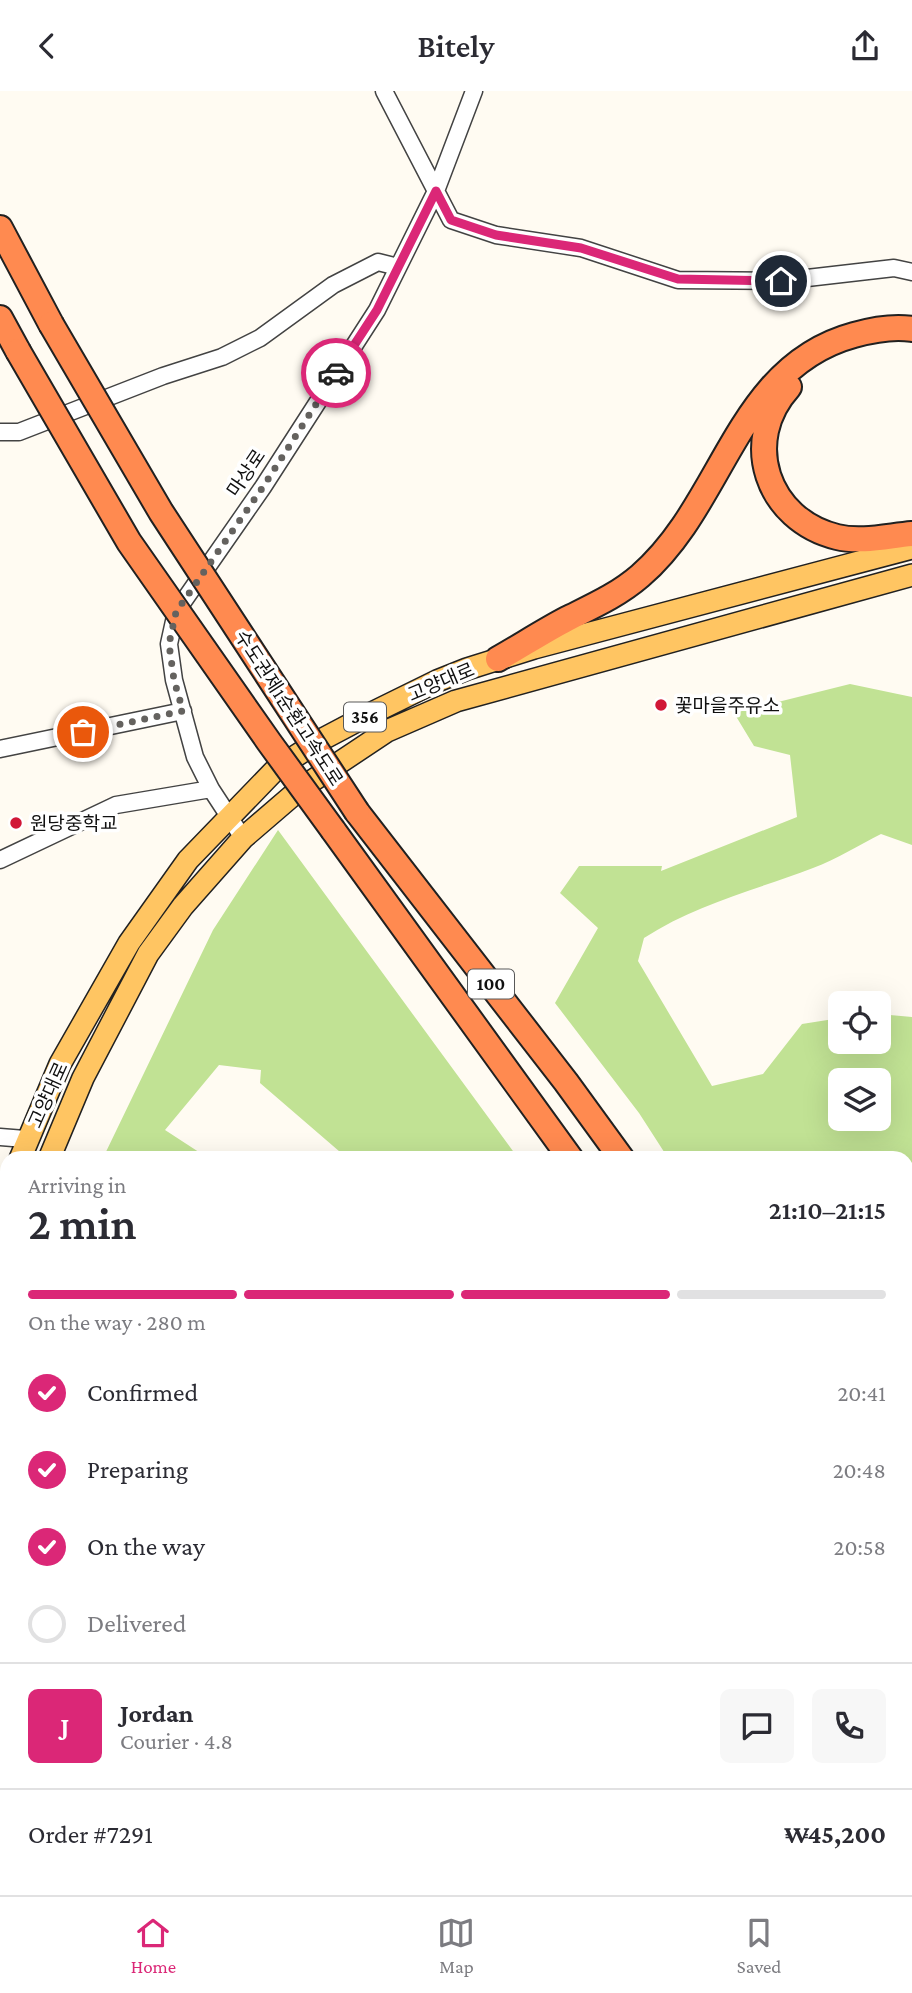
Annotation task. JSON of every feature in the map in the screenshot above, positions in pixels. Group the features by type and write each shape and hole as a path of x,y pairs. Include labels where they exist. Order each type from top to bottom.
{"highway":[{"name":"수도권제1순환고속도로","path":"0,228 51,324 161,512 357,812 616,1151"},
{"name":"수도권제1순환고속도로","path":"0,318 129,542 232,691 565,1151"},
{"path":"498,659 607,600 641,575 690,518 761,398 798,361 840,339 882,329 912,329"},
{"path":"912,343 876,345 854,350 835,355 813,366 795,380 778,399 764,436 766,471 775,492 788,511 803,523 840,538 879,538 912,534"}],"main road":[{"name":"고양대로","path":"23,1151 60,1064 129,943 188,860 277,768 319,741 438,681 498,659 912,548"},
{"name":"고양대로","path":"51,1151 83,1078 148,954 183,906 243,838 300,789 387,731 456,701 912,575"}],"street":[{"path":"384,91 451,220 496,235 581,248 678,279 781,281 894,268 912,272"},
{"name":"마상로","path":"243,838 211,789 195,757 174,680 169,644 176,612 277,465 377,310 436,191 474,91"},
{"path":"0,432 19,432 163,376 222,357 260,338 333,285 377,262 398,267"},
{"path":"0,749 183,711"},
{"path":"0,860 116,805 211,789"},
{"path":"0,1137 25,1139 30,1135"}],"green space":[{"path":"850,684 912,697 912,845 881,834 822,864 705,907 644,938 638,961 712,1086 763,1074 802,1024 828,1020 828,1054 891,1054 891,1015 912,1017 912,1151 663,1151 639,1113 555,1003 598,928 560,893 579,866 662,866 661,871 797,817 790,755 754,746 734,713"},
{"path":"278,830 513,1151 339,1151 260,1083 261,1070 219,1065 165,1130 197,1151 106,1151 213,930"}],"way so far":[{"path":"83,732 183,711 174,680 169,644 176,612 263,487 336,373"}],"place":[{"name":"꽃마을주유소","path":"661,705"},
{"name":"원당중학교","path":"16,823"}],"route":[{"path":"336,373 377,310 436,191 451,220 496,235 581,248 678,279 781,281"}]}
